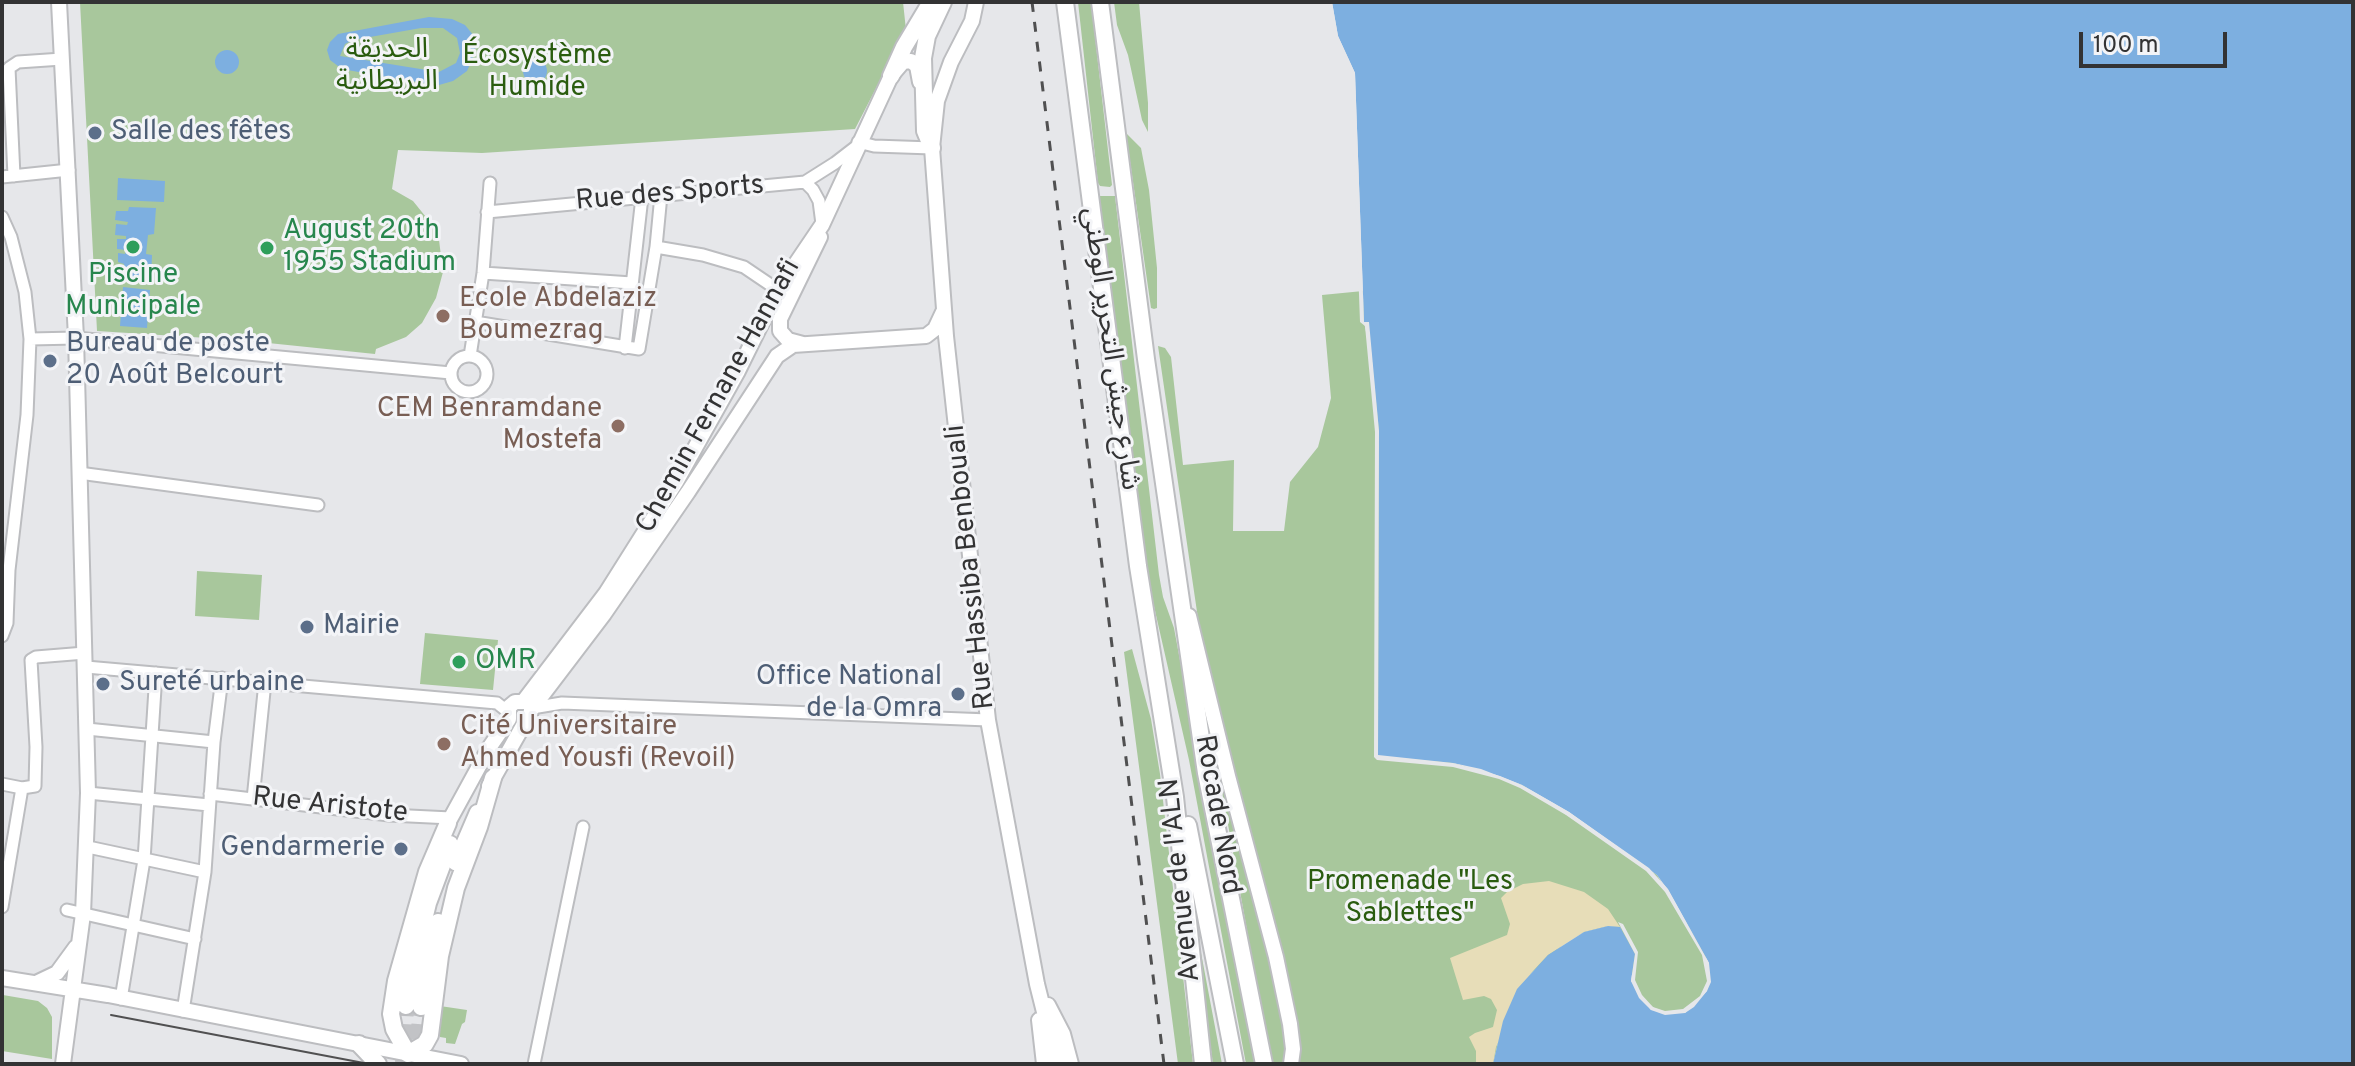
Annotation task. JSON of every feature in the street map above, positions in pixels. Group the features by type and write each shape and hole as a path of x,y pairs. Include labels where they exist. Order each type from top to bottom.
{"highway":[{"path":"891,76 931,2"},
{"path":"932,148 925,131 924,47 943,2"},
{"name":"شارع جيش التحرير الوطني","path":"1065,2 1121,446 1159,695"},
{"name":"شارع جيش التحرير الوطني","path":"1100,2 1142,329 1177,565"},
{"name":"Rocade Nord","path":"1177,565 1206,773 1264,1064"},
{"name":"Avenue de l'ALN","path":"1159,695 1175,797 1203,1064"},
{"name":"Rocade Nord","path":"1159,695 1170,722 1235,1064"},
{"path":"450,820 427,872 404,946 394,992 391,1014 394,1029 408,1054 425,1044 430,1035 440,956 456,888 493,778"},
{"path":"450,820 450,843 425,917 413,1006 455,863"},
{"path":"359,1044 378,1064"}],"main road":[{"path":"59,2 76,338 88,793 83,914 63,1064"},
{"name":"Rue Hassiba Benbouali","path":"976,2 972,21 951,62 937,101 932,148 944,309 988,720 1037,984"},
{"path":"891,76 903,62 911,61 917,66 918,79 923,87"},
{"name":"Chemin Fernane Hannafi","path":"527,711 676,482 738,371 778,290 822,225 891,76"},
{"path":"803,344 788,340 780,331 780,319 819,241 822,225"},
{"name":"Chemin Fernane Hannafi","path":"527,711 604,614 785,348 803,344 926,336 935,329 944,309"},
{"path":"1177,565 1276,957 1290,1024 1291,1064"},
{"path":"450,820 515,702 527,711"},
{"path":"508,715 517,725 527,711"},
{"path":"455,863 527,711"},
{"path":"36,983 57,973 79,942"},
{"path":"2,978 461,1064"},
{"path":"1037,984 1044,1064"},
{"path":"1037,984 1057,1064"},
{"path":"1037,984 1063,1034 1071,1064"}],"street":[{"path":"62,59 18,62 9,68 8,176 69,170"},
{"path":"805,182 858,144 932,148"},
{"name":"Rue des Sports","path":"487,212 805,182 813,190 821,207 822,225"},
{"path":"470,356 483,273 490,183"},
{"path":"475,322 635,350 641,347 661,195"},
{"path":"625,348 642,197"},
{"path":"2,217 11,237 25,292 30,339 27,415 9,570 7,623 2,636"},
{"path":"656,247 703,255 744,267 778,290"},
{"path":"483,273 632,283"},
{"path":"30,339 76,338 451,373"},
{"path":"470,356 480,359 487,369 487,380 476,391 463,391 455,385 451,373 456,361 470,356"},
{"path":"79,473 318,505"},
{"path":"2,784 22,788 35,786 31,660 36,657 86,660 156,673 497,703 508,715"},
{"path":"121,999 144,860 156,673"},
{"path":"183,1011 205,872 222,678"},
{"path":"253,799 265,682"},
{"path":"527,711 562,703 988,720"},
{"path":"87,729 214,742"},
{"path":"2,907 22,788"},
{"name":"Rue Aristote","path":"88,793 148,799 253,799 450,820"},
{"path":"534,1064 583,827"},
{"path":"88,847 205,872"},
{"path":"67,910 195,939"}],"green space":[{"path":"80,2 903,2 906,30 855,129 482,153 398,150 392,189 413,201 434,227 443,272 436,298 422,323 406,337 376,349 375,354 239,340 97,331"},
{"path":"1078,2 1091,2 1110,187 1098,183"},
{"path":"1114,2 1139,2 1148,132 1142,120 1128,55 1117,25"},
{"path":"1126,133 1141,148 1149,190 1157,268 1157,308 1154,309 1151,308"},
{"path":"1099,196 1115,196 1159,575 1174,628 1255,1064 1246,1064 1189,760 1148,580"},
{"name":"Promenade \"Les Sablettes\"","path":"1363,291 1364,322 1453,763 1522,785 1657,875 1705,953 1711,982 1694,1007 1665,1015 1639,998 1620,927 1608,926 1584,932 1567,941 1531,973 1503,1021 1493,1064 1271,1064 1215,752 1260,879 1201,639 1158,346 1165,348 1171,357 1183,465 1234,460 1233,531 1284,531 1290,482 1318,447 1331,398 1322,295"},
{"path":"197,571 262,575 259,620 195,616"},
{"name":"OMR","path":"425,633 498,640 493,690 420,684"},
{"path":"1132,649 1151,719 1160,774 1193,1064 1178,1064 1124,652"},
{"path":"1195,921 1222,1064 1213,1064"},
{"path":"3,995 38,1001 47,1008 52,1017 52,1059 2,1051"},
{"path":"440,1006 467,1010 455,1044 446,1043 446,1038 440,1037"}],"sand":[{"path":"1549,881 1584,892 1608,909 1620,927 1608,926 1584,932 1548,955 1531,973 1496,1047 1493,1064 1476,1064 1476,1051 1469,1037 1493,1027 1497,1010 1491,999 1484,996 1463,1000 1450,958 1507,935 1510,924 1501,898 1507,892 1523,884"}],"water":[{"path":"1332,2 2353,2 2353,1064 1493,1064 1503,1021 1517,989 1548,955 1584,932 1608,926 1620,927 1635,954 1631,981 1651,1010 1685,1013 1707,991 1709,963 1657,875 1569,812 1522,785 1481,769 1453,763 1378,756 1379,431 1368,322 1364,322 1355,73 1338,36"},
{"path":"429,17 452,19 465,25 474,36 475,49 467,71 453,81 439,85 342,69 330,60 327,50 338,34","holes":["421,28 443,28 457,38 460,53 456,63 439,72 340,56 345,44 353,40"]},
{"path":"227,50 238,57 239,62 232,73 227,74 216,67 215,62 222,51"},
{"path":"535,59 546,66 547,71 540,82 535,83 524,76 523,71 530,60"},
{"path":"118,178 165,181 164,202 117,200"},
{"path":"129,207 156,208 154,234 148,235 146,254 152,255 151,282 124,281 124,277 119,277 124,264 118,262 118,253 125,254 126,250 117,249 117,239 126,239 126,236 115,235 116,224 127,225 128,222 115,220 116,211 128,211"},
{"path":"123,287 150,290 147,328 120,326"}],"pier":[{"path":"1328,2 1332,2 1338,36 1355,73 1364,322 1369,322 1379,431 1378,755 1453,763 1522,785 1569,812 1649,868 1668,889 1709,963 1711,982 1707,991 1685,1013 1665,1015 1651,1010 1639,998 1631,981 1635,954 1618,922 1623,924 1638,952 1635,980 1642,995 1653,1007 1665,1011 1683,1009 1700,996 1707,981 1702,955 1665,892 1646,871 1566,815 1499,779 1453,767 1377,760 1374,757 1375,432 1365,326 1360,322 1351,74 1334,37"}],"tunnel":[{"path":"403,1064 406,1006"},
{"path":"416,1064 421,1007"}],"tram line":[{"path":"111,1015 369,1064"}],"railway":[{"path":"1032,2 1164,1064"}],"place":[{"name":"Salle des fêtes","path":"95,133"},
{"name":"Piscine Municipale","path":"133,247"},
{"name":"August 20th 1955 Stadium","path":"267,248"},
{"name":"Ecole Abdelaziz Boumezrag","path":"443,316"},
{"name":"Bureau de poste 20 Août Belcourt","path":"50,361"},
{"name":"CEM Benramdane Mostefa","path":"618,426"},
{"name":"Mairie","path":"307,627"},
{"name":"OMR","path":"459,662"},
{"name":"Sureté urbaine","path":"103,684"},
{"name":"Office National de la Omra","path":"958,694"},
{"name":"Cité Universitaire Ahmed Yousfi (Revoil)","path":"444,744"},
{"name":"Gendarmerie","path":"401,849"}],"park label":[{"name":"الحديقة البريطانية","path":"387,67"},
{"name":"Écosystème Humide","path":"537,73"}]}
